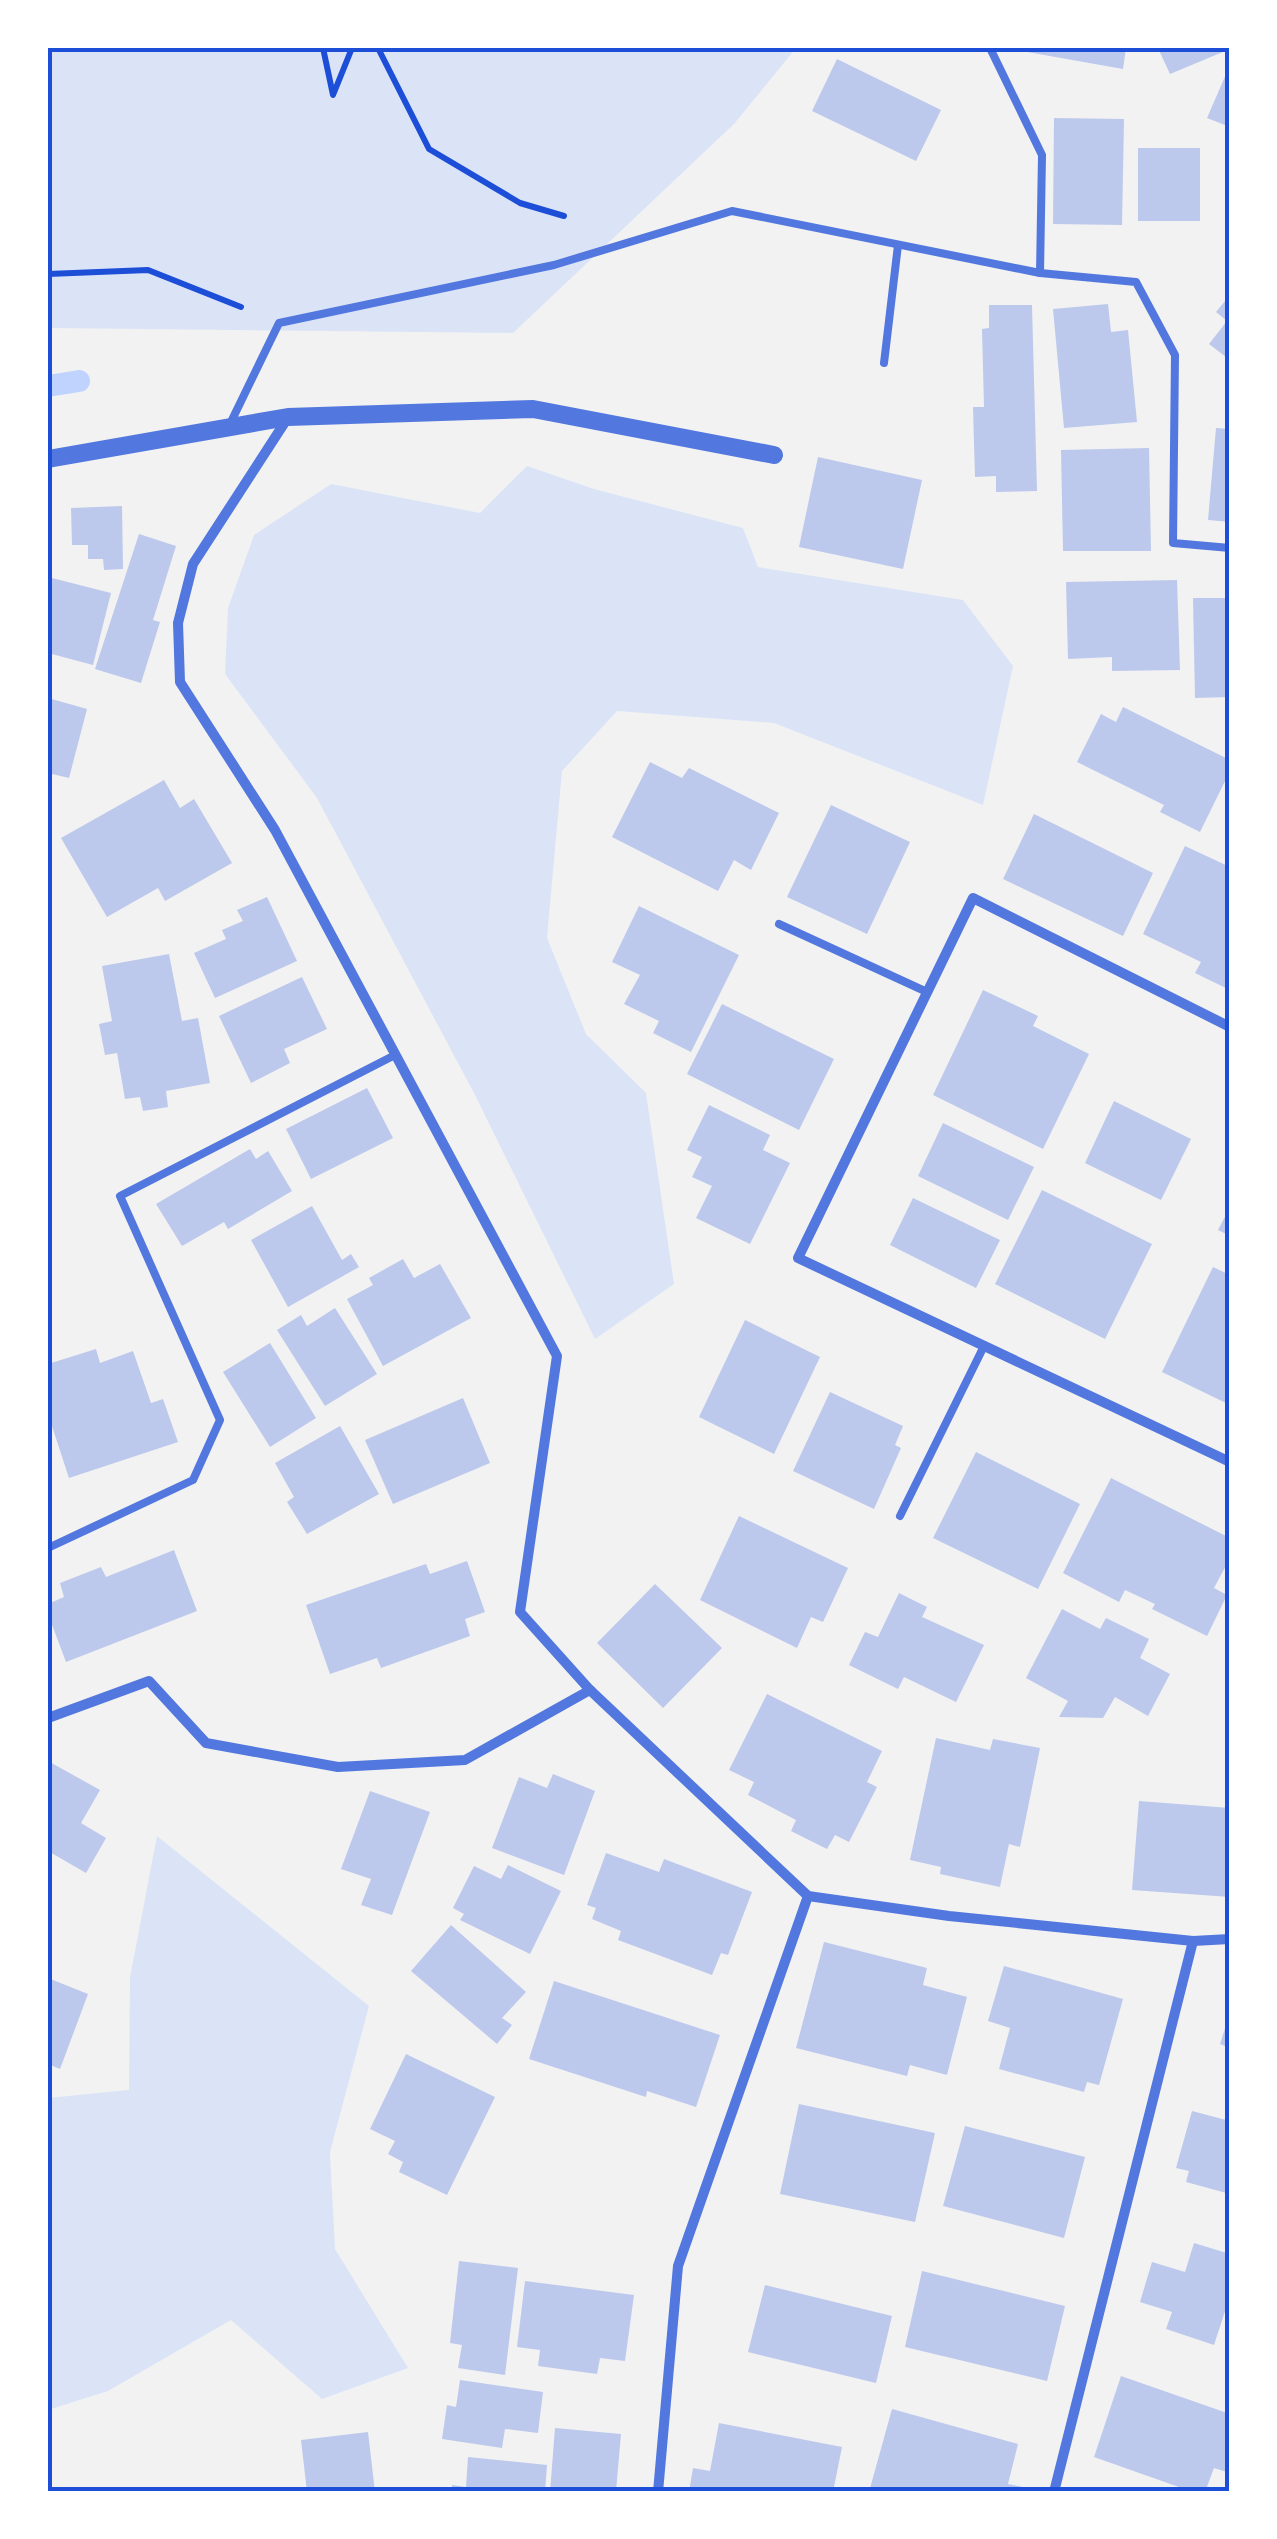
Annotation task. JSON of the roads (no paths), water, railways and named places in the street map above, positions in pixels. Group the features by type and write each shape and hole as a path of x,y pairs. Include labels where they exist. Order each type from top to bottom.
{"street":[{"path":"48,459 288,417 533,409 774,455"},
{"path":"288,417 193,564 178,623 180,682 276,830 557,1356 520,1612 590,1690 808,1896 949,1916 1194,1941 1230,1939"},
{"path":"1230,1028 973,898 798,1258 1230,1462"},
{"path":"48,1718 149,1680 206,1744 338,1768 465,1760 590,1690"},
{"path":"658,2492 678,2266 808,1896"},
{"path":"1054,2492 1194,1941"}],"lane":[{"path":"990,48 1042,155 1040,273"},
{"path":"228,428 279,323 554,265 732,211 1040,273 1136,282 1175,355 1173,543 1230,548"},
{"path":"884,364 898,245"},
{"path":"779,924 927,992"},
{"path":"48,1548 194,1480 220,1420 120,1196 395,1055"},
{"path":"900,1516 984,1346"}],"waterway":[{"path":"48,386 79,381"}]}
